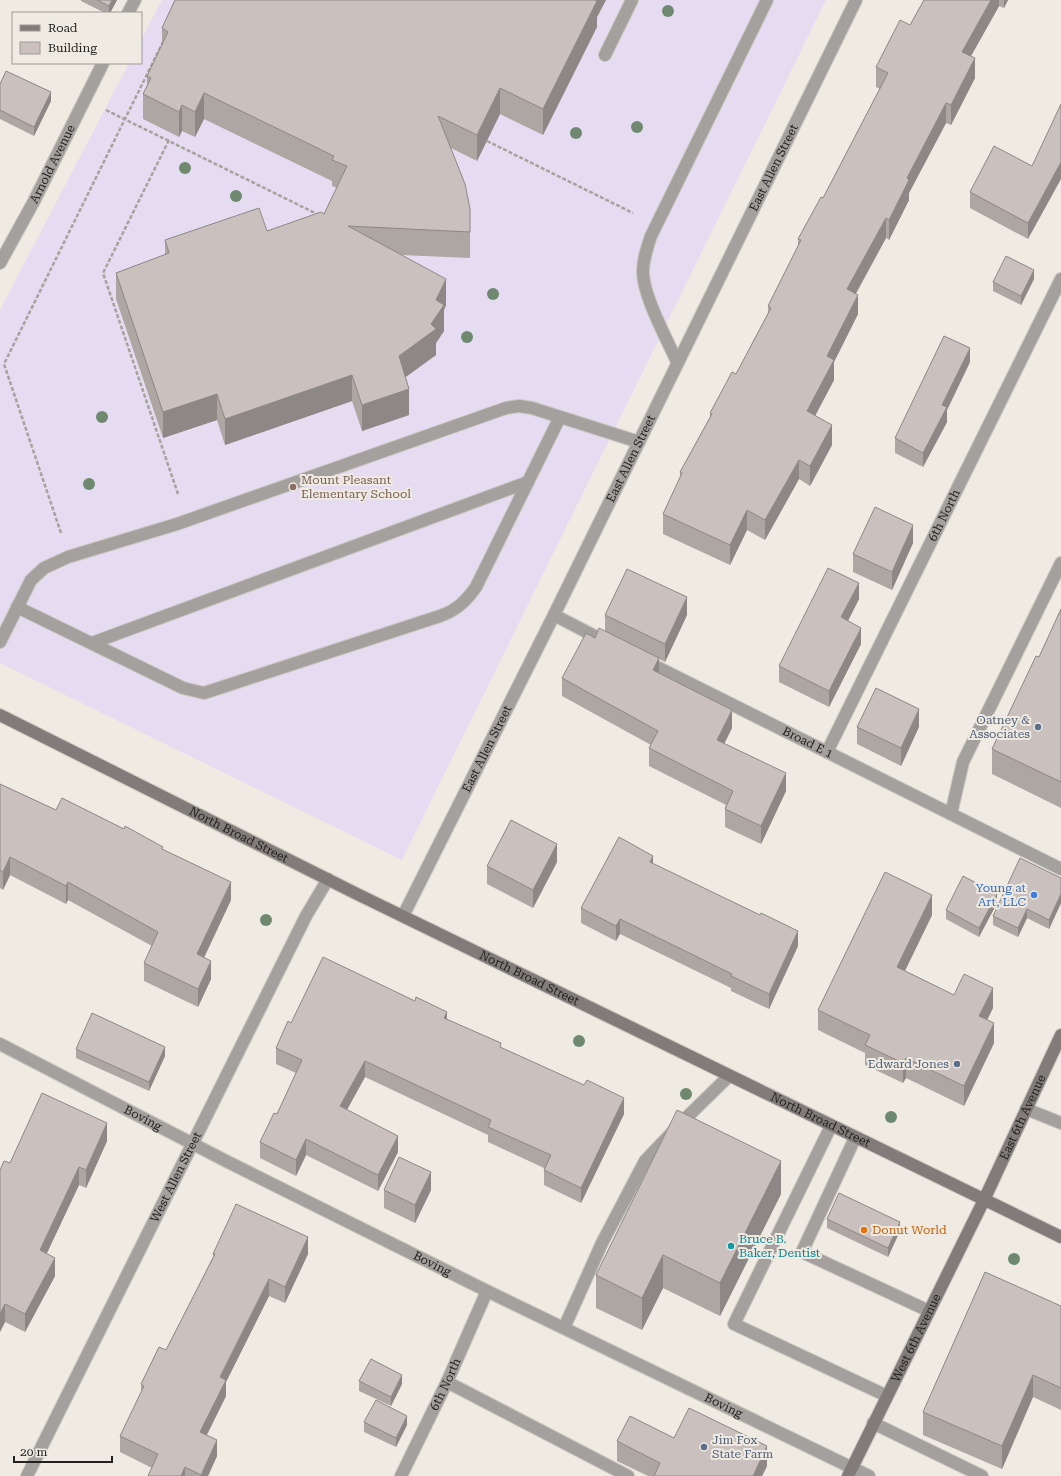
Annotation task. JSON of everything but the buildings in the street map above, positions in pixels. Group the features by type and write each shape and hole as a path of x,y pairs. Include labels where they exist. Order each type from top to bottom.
{"street":[{"path":"129,12 135,0"},
{"path":"605,55 632,0"},
{"path":"677,362 648,293 643,273 645,253 651,236 767,0"},
{"name":"East Allen Street","path":"403,916 554,616 677,362 856,0"},
{"name":"Arnold Avenue","path":"0,263 33,203 102,64"},
{"name":"6th North","path":"828,752 1061,279"},
{"path":"0,642 26,588 36,574 52,564 68,557 177,524 506,408 519,406 532,408 638,442"},
{"path":"17,607 183,688 204,693 454,611 466,601 476,587 560,417"},
{"path":"92,643 528,482"},
{"path":"951,814 963,762 1061,563"},
{"name":"Broad E 1","path":"554,616 1061,869"},
{"name":"North Broad Street","path":"0,715 403,916 1061,1238"},
{"name":"West Allen Street","path":"27,1476 306,916 328,879"},
{"name":"East 6th Avenue","path":"984,1200 1061,1035"},
{"name":"Boving","path":"0,1044 193,1142 226,1161 564,1328 850,1472 869,1476"},
{"path":"564,1328 602,1243 645,1161 729,1076"},
{"path":"1026,1109 1061,1123"},
{"path":"831,1126 734,1324 887,1396"},
{"path":"855,1138 802,1252 929,1311"},
{"name":"West 6th Avenue","path":"850,1472 984,1200"},
{"name":"6th North","path":"401,1476 447,1382 487,1291"},
{"path":"447,1382 628,1476"},
{"path":"873,1423 982,1476"}],"path":[{"path":"61,533 4,364 167,35"},
{"path":"84,100 125,118 324,218"},
{"path":"169,140 103,273 178,494"},
{"path":"487,141 633,213"}],"shaded area":[{"name":"Mount Pleasant Elementary School","path":"162,0 826,0 402,860 0,663 0,310 128,64 142,64 142,38"}],"place":[{"name":"Mount Pleasant Elementary School","path":"293,487"},
{"name":"Oatney & Associates","path":"1038,727"},
{"name":"Young at Art, LLC","path":"1034,895"},
{"name":"Edward Jones","path":"957,1064"},
{"name":"Donut World","path":"864,1230"},
{"name":"Bruce B. Baker, Dentist","path":"731,1246"},
{"name":"Jim Fox State Farm","path":"704,1447"}]}
